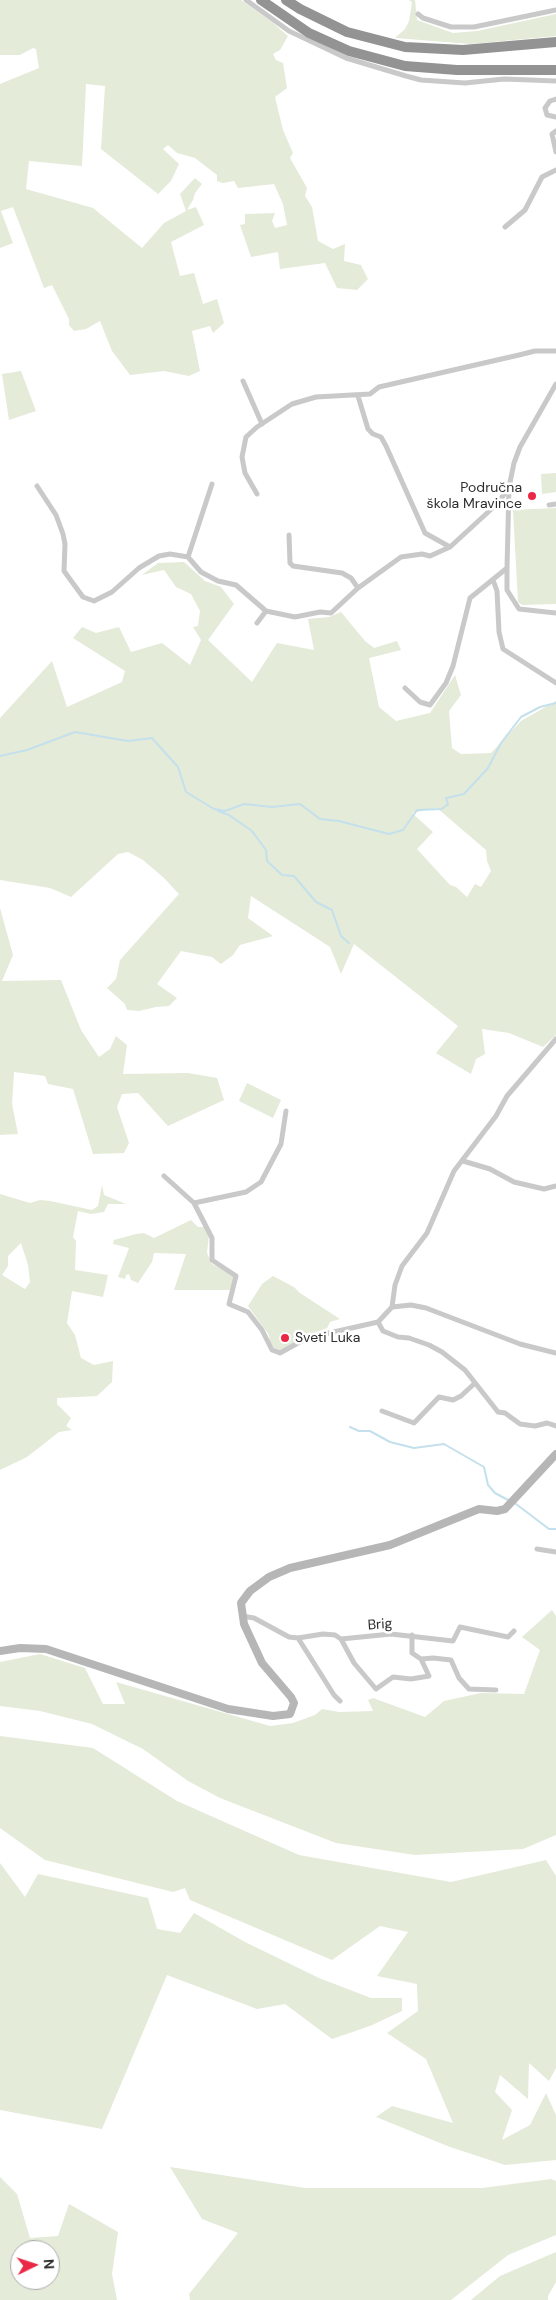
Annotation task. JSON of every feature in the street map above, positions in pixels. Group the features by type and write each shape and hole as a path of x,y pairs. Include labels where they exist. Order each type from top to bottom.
{"highway":[{"path":"261,0 309,33 349,51 405,66 457,70 556,70"},
{"path":"286,0 347,32 405,47 463,50 556,42"}],"main road":[{"path":"0,1651 20,1648 46,1649 228,1709 273,1716 290,1714 294,1703 291,1697 262,1663 241,1616 241,1603 244,1597 260,1583 279,1572 390,1545 479,1509 497,1511 505,1509 556,1454"}],"street":[{"path":"246,0 289,31 346,58 406,76 445,82 488,82 504,79 556,81"},
{"path":"418,14 423,18 451,27 466,27 556,10"},
{"path":"556,100 550,101 544,108 547,115 556,117"},
{"path":"556,131 552,134 556,152"},
{"path":"505,227 525,210 542,177 556,170"},
{"path":"257,494 245,473 242,457 246,437 292,404 316,397 370,394 379,388 536,351 556,351"},
{"path":"243,381 262,424"},
{"path":"556,384 520,447 509,487 507,568 507,590 519,609 556,612"},
{"path":"358,396 368,429 373,434 381,437 386,446 425,533 450,547"},
{"path":"188,558 212,484"},
{"path":"37,486 56,515 63,534 65,544 64,570 83,597 94,601 112,592 139,568 159,556 170,554 188,558 201,572 218,581 236,585 266,611 295,617 320,612 331,613 358,588 401,556 422,554 430,556 450,547 498,503 509,487"},
{"path":"549,505 556,504"},
{"path":"289,535 290,563 293,566 342,573 351,578 358,588"},
{"path":"405,688 420,702 430,705 446,683 453,666 470,598 507,568"},
{"path":"493,580 497,591 499,632 503,649 556,683"},
{"path":"257,623 266,611"},
{"path":"164,1176 194,1203 212,1238 212,1260 236,1276 229,1304 248,1312 262,1330 272,1350 280,1353 307,1338 378,1322 392,1307 395,1285 402,1266 427,1233 454,1171 463,1162 496,1116 507,1096 556,1039"},
{"path":"194,1203 246,1192 261,1182 281,1144 286,1111"},
{"path":"463,1162 490,1168 514,1182 544,1189 556,1186"},
{"path":"392,1307 411,1305 426,1308 520,1344 556,1353"},
{"path":"378,1322 383,1331 429,1345 442,1352 465,1370 498,1412 505,1413 520,1424 536,1426 546,1423 556,1426"},
{"path":"382,1411 414,1423 439,1398 453,1400 461,1396 475,1383"},
{"path":"537,1549 556,1552"},
{"name":"Brig","path":"241,1616 254,1618 289,1637 298,1638 323,1634 335,1635 342,1639 391,1634 453,1641 460,1627 485,1634 508,1637 514,1631"},
{"path":"342,1639 354,1663 376,1688 393,1677 412,1679 429,1676 421,1659 412,1653 412,1635"},
{"path":"298,1638 340,1701"},
{"path":"421,1659 451,1660 459,1678 469,1689 496,1690"}],"green space":[{"path":"0,0 241,0 272,22 288,36 280,50 273,54 276,60 283,63 287,88 275,97 283,130 293,153 290,158 307,188 305,196 312,207 318,241 333,249 345,244 344,261 361,265 368,279 357,290 337,288 325,263 280,269 278,252 251,257 240,225 245,224 245,214 275,213 272,221 275,228 287,225 283,204 274,184 238,188 234,181 223,183 217,181 217,175 195,158 177,153 168,145 163,149 179,164 171,181 158,194 101,149 105,86 86,84 82,166 29,161 26,189 93,208 142,248 164,223 186,211 180,194 195,178 202,184 195,193 187,210 196,207 204,225 171,242 180,276 194,273 203,304 217,299 224,323 213,333 210,326 192,331 200,371 189,376 164,371 130,375 112,351 100,321 86,329 74,331 69,325 69,319 52,285 44,288 13,207 1,211 13,243 0,248 0,84 39,68 36,49 33,48 20,55 0,55"},
{"path":"409,0 415,0 417,20 453,33 477,31 556,14 556,36 471,44 395,38 405,29 409,21 412,2"},
{"path":"21,371 36,411 9,420 2,374"},
{"path":"556,473 556,492 542,494 541,474"},
{"path":"556,508 556,604 522,605 518,602 513,510"},
{"path":"184,562 205,581 221,587 234,604 208,640 252,682 277,643 314,650 308,619 329,617 341,612 365,641 374,648 397,641 401,650 369,658 379,707 396,721 430,713 455,675 461,695 449,711 452,748 461,754 491,753 521,721 556,701 556,1035 543,1047 509,1033 482,1029 485,1054 476,1059 471,1074 436,1053 458,1026 354,944 341,974 330,947 251,896 248,918 273,936 240,945 233,955 221,964 212,957 181,951 157,984 177,998 169,1006 139,1011 127,1010 125,1004 107,988 116,979 120,960 179,894 164,878 143,860 128,852 118,854 71,897 50,888 0,880 0,718 52,661 67,707 122,682 125,671 73,638 82,627 96,633 119,627 131,652 162,643 190,665 201,640 193,627 198,626 200,611 191,594 176,587 164,570 142,575 158,563","holes":["437,808 486,850 487,861 491,871 481,887 475,884 467,897 456,887 450,885 417,849 433,832 412,813"]},
{"path":"0,908 13,955 2,981 61,980 81,1030 99,1057 110,1049 116,1036 127,1045 123,1074 188,1073 217,1078 224,1100 168,1126 138,1093 122,1094 117,1107 129,1143 124,1153 93,1154 73,1089 48,1084 45,1076 14,1072 12,1104 18,1134 0,1135"},
{"path":"247,1083 281,1100 273,1118 239,1101"},
{"path":"102,1185 104,1195 126,1204 108,1204 104,1212 91,1214 78,1211 73,1237 76,1241 75,1270 108,1275 103,1297 72,1291 67,1323 75,1335 81,1358 94,1365 113,1361 112,1382 97,1396 57,1398 57,1404 71,1418 66,1426 72,1430 59,1432 27,1457 0,1470 0,1194 30,1203 40,1200 50,1201 92,1210 98,1206","holes":["21,1243 28,1265 30,1282 25,1289 2,1275 8,1266 8,1256"]},
{"path":"191,1220 198,1227 205,1227 209,1235 207,1253 212,1264 231,1273 234,1277 231,1290 174,1290 186,1254 154,1253 152,1262 138,1283 131,1280 129,1274 126,1275 125,1279 118,1277 129,1248 113,1244 114,1240 144,1233 154,1238"},
{"path":"273,1276 294,1287 340,1319 330,1322 327,1328 302,1338 280,1351 275,1349 270,1342 269,1335 248,1306 262,1284"},
{"path":"552,1610 556,1616 556,1835 523,1849 415,1855 336,1843 220,1798 188,1781 143,1749 92,1724 40,1711 0,1706 0,1662 40,1654 85,1668 103,1704 125,1704 116,1682 270,1726 293,1723 315,1715 322,1709 339,1712 373,1711 368,1700 373,1698 425,1717 444,1701 481,1693 524,1694 540,1650 522,1637"},
{"path":"0,1736 93,1748 177,1801 299,1855 451,1882 546,1860 556,1876 556,2068 549,2081 529,2063 528,2099 500,2075 495,2092 512,2110 502,2140 530,2125 546,2093 556,2115 556,2160 505,2165 450,2147 376,2117 392,2106 453,2123 426,2059 387,2033 418,2011 417,1984 377,1976 408,1932 380,1926 332,1960 190,1900 185,1888 173,1892 45,1860 0,1828"},
{"path":"0,1863 25,1897 38,1874 148,1898 157,1929 180,1933 194,1913 245,1942 319,1978 371,1998 402,1998 402,2011 370,2026 332,2039 285,2004 257,2009 167,1975 102,2129 0,2110"},
{"path":"170,2167 305,2188 482,2188 551,2179 556,2181 556,2235 508,2255 451,2300 190,2300 189,2294 238,2233 202,2219"},
{"path":"0,2177 17,2194 30,2238 58,2236 69,2204 118,2232 112,2274 117,2300 0,2300"},
{"path":"556,2252 556,2282 548,2296 548,2300 471,2300 500,2276"}],"waterway":[{"path":"0,756 27,750 75,732 128,741 152,738 178,767 186,792 214,809 225,811 244,804 272,807 300,804 320,819 339,821 389,834 403,830 417,810 442,809 448,804 446,798 464,794 488,768 501,743 521,717 540,707 556,703"},
{"path":"218,811 229,815 252,831 266,850 267,861 282,875 294,876 316,902 332,910 341,936 349,943"},
{"path":"350,1427 359,1431 370,1431 390,1442 414,1448 444,1444 484,1467 488,1485 495,1493 508,1500"},
{"path":"516,1504 549,1529 556,1529"}],"place":[{"name":"Područna škola Mravince","path":"532,496"},
{"name":"Sveti Luka","path":"285,1338"}]}
